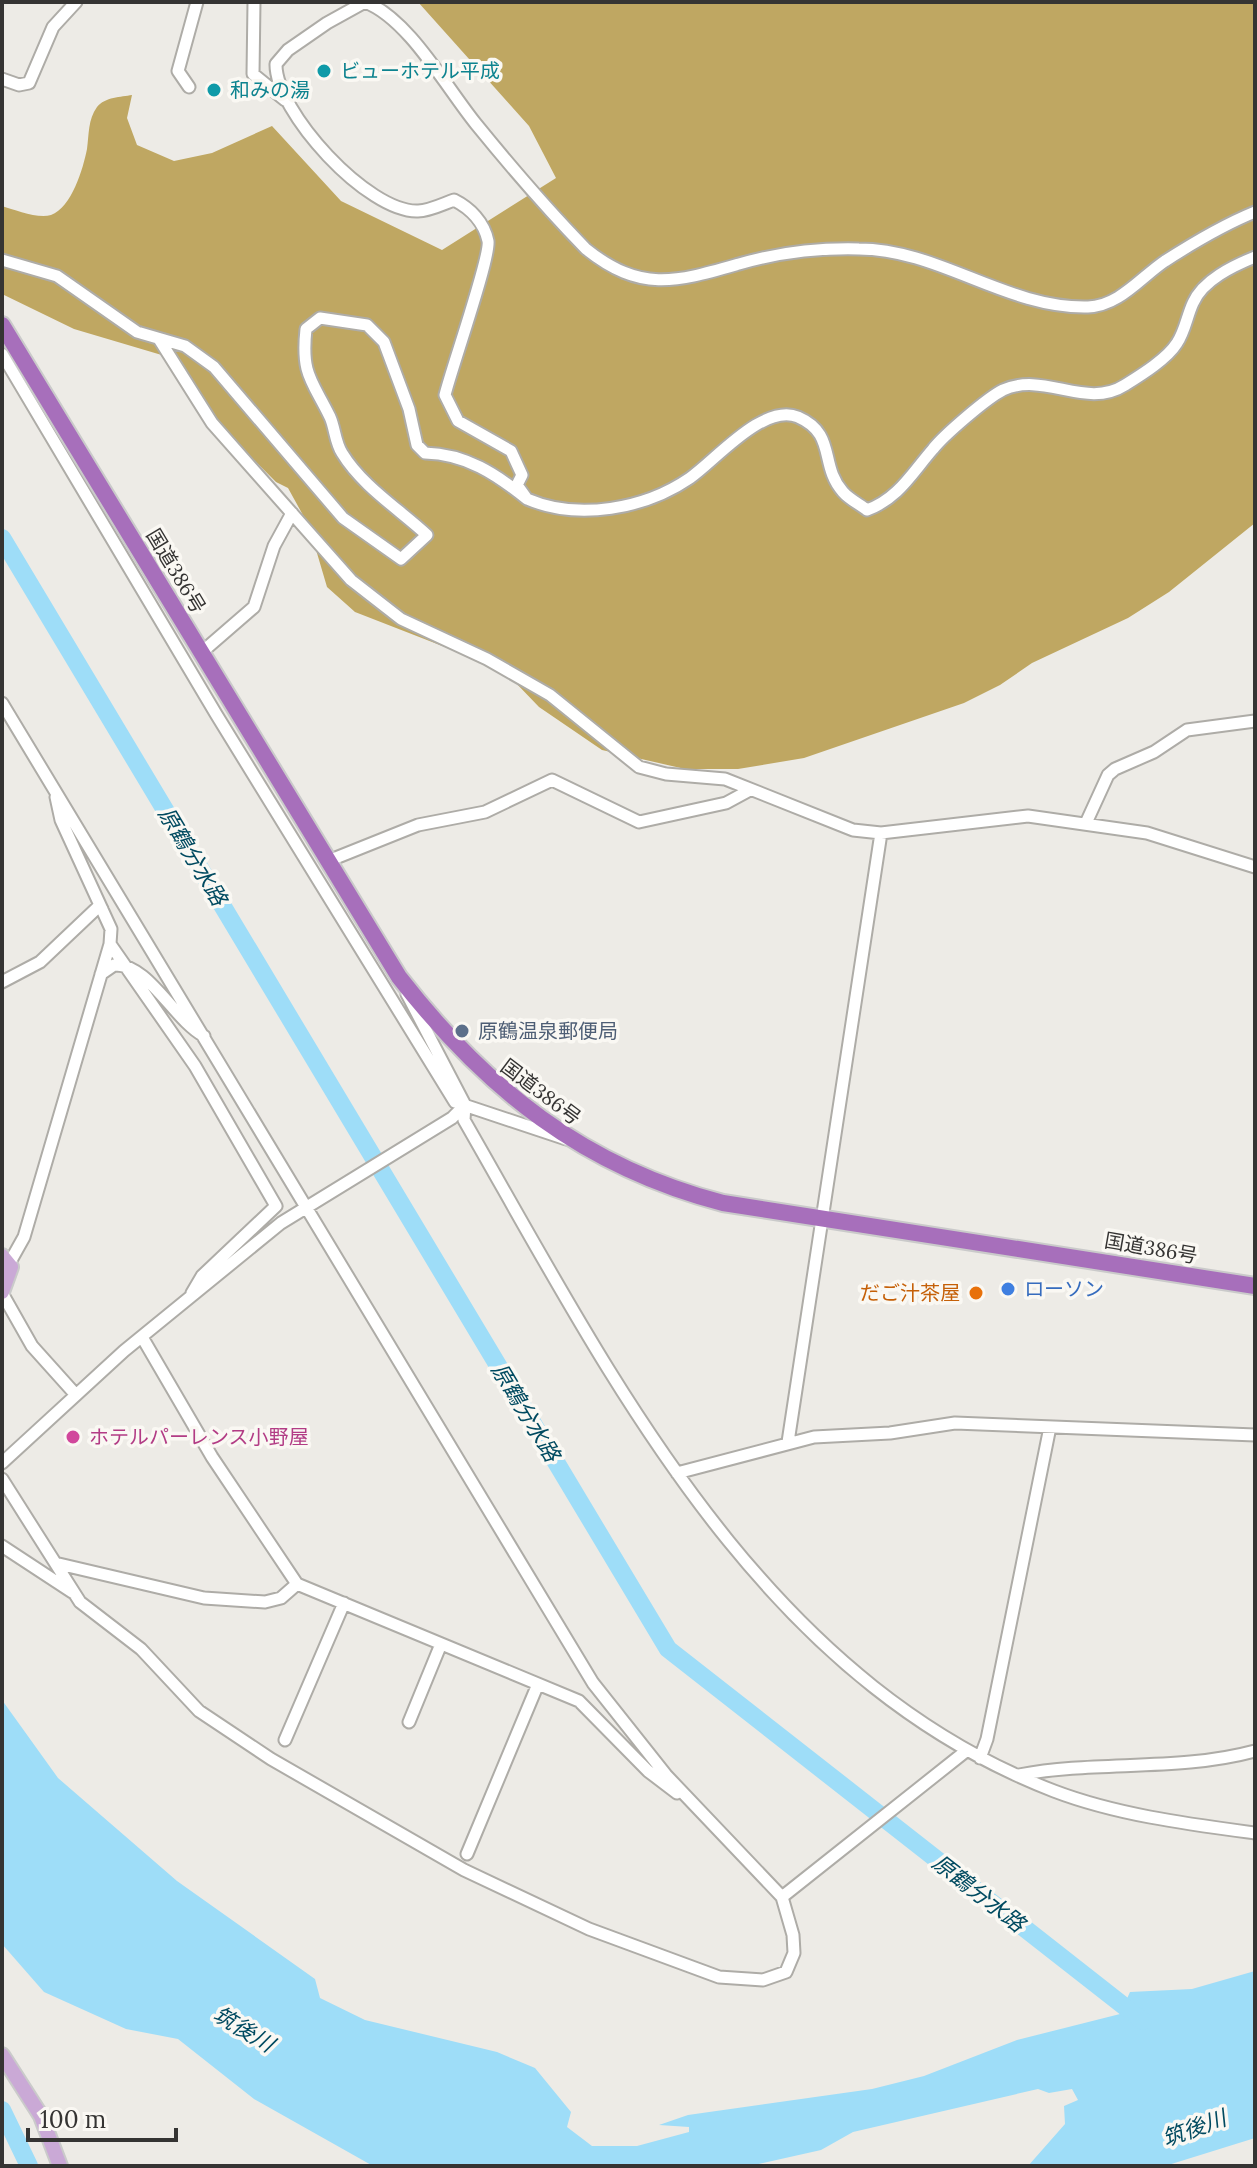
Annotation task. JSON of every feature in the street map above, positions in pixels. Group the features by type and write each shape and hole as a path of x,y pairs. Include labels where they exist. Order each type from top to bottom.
{"highway":[{"name":"国道386号","path":"2,325 399,977 447,1036 488,1078 571,1140 624,1167 699,1196 1255,1286"}],"main road":[{"path":"2,1292 11,1272 6,1259"},
{"path":"2,2055 41,2116 60,2166"}],"street":[{"path":"2,79 19,85 29,83 53,27 76,2"},
{"path":"189,87 178,71 197,2"},
{"path":"254,2 253,74 292,105"},
{"path":"527,499 517,485 522,475 511,451 458,421 445,395 475,289 488,260 488,240 471,209 454,200 419,211 389,202 324,156 275,80 276,64 288,50 365,2 387,13 556,219 606,265 638,279 680,280 797,253 861,249 929,260 986,284 1034,299 1088,307 1113,301 1186,248 1255,212"},
{"path":"2,260 57,276 137,332 185,346 214,367 343,518 401,559 427,535 364,480 341,451 330,418 310,386 304,350 306,329 320,318 367,325 384,342 409,409 417,445 425,453 449,454 469,461 503,479 527,499 547,507 576,510 639,503 692,477 766,420 793,415 814,425 823,436 833,476 841,491 867,510 884,504 944,436 999,392 1022,383 1037,383 1106,395 1127,384 1177,343 1193,302 1205,287 1221,274 1255,257"},
{"path":"159,339 212,423 351,580 380,606 540,688 639,767 666,774 710,776 853,830 881,833 1028,816 1147,833 1255,867"},
{"path":"2,354 455,1102 571,1140"},
{"path":"202,652 254,607 274,546 292,513"},
{"path":"2,703 309,1205 593,1683 690,1801 785,1895 794,1953 786,1972 763,1980 719,1977 589,1929 459,1868 271,1759 199,1711 141,1649 72,1592 2,1546"},
{"path":"1086,823 1108,775 1115,769 1154,752 1187,730 1255,721"},
{"path":"328,861 418,825 485,812 552,780 639,822 726,803 750,790"},
{"path":"6,1259 24,1237 110,944 111,929 61,820 56,793"},
{"path":"788,1442 881,833"},
{"path":"2,982 40,962 97,908 102,909"},
{"path":"110,944 193,1063 276,1206 202,1276 190,1298"},
{"path":"100,974 114,965 123,965 139,972 189,1028 205,1037"},
{"path":"399,977 465,1105 464,1120 632,1411 727,1541 791,1613 883,1694 963,1753 1056,1791 1120,1810 1255,1833"},
{"path":"2,1463 142,1337 309,1205 452,1118 465,1105"},
{"path":"2,1292 32,1346 76,1395"},
{"path":"142,1337 212,1457 297,1584 538,1684 588,1708 648,1771 690,1801"},
{"path":"677,1473 702,1464 772,1450 788,1442 955,1423 1255,1435"},
{"path":"980,1758 987,1739 1050,1427"},
{"path":"2,1479 59,1564 72,1592"},
{"path":"59,1564 204,1598 265,1602 281,1598 297,1584"},
{"path":"285,1740 344,1603"},
{"path":"409,1722 441,1644"},
{"path":"467,1854 538,1684"},
{"path":"1018,1775 1052,1769 1215,1762 1255,1751"},
{"path":"785,1895 963,1753"}],"shaded area":[{"path":"418,2 1255,2 1255,523 1169,592 1128,618 1032,663 1000,685 964,703 804,758 738,769 685,769 602,750 539,707 514,681 486,663 355,612 327,587 309,526 288,488 276,482 237,443 165,356 74,329 2,294 2,206 40,216 58,211 71,196 79,177 90,122 97,107 109,99 132,95 127,118 137,145 174,161 212,153 272,126 341,201 442,250 556,178 529,126"}],"water":[{"name":"筑後川","path":"2,1700 58,1778 177,1881 315,1979 320,1998 365,2020 497,2052 535,2068 571,2112 567,2127 592,2146 637,2146 689,2132 689,2127 659,2125 688,2115 872,2089 924,2076 1017,2040 1120,2014 1130,1992 1192,1989 1255,1971 1255,2138 1165,2166 1028,2166 1065,2124 1064,2106 1078,2100 1072,2089 1049,2093 1038,2089 853,2132 821,2150 750,2166 373,2166 254,2099 178,2039 126,2029 44,1992 2,1944"}],"waterway":[{"name":"原鶴分水路","path":"2,538 668,1649 1143,2021"},
{"path":"2,2110 29,2166"}],"place":[{"name":"ビューホテル平成","path":"324,71"},
{"name":"和みの湯","path":"214,90"},
{"name":"原鶴温泉郵便局","path":"462,1031"},
{"name":"ローソン","path":"1008,1289"},
{"name":"だご汁茶屋","path":"976,1293"},
{"name":"ホテルパーレンス小野屋","path":"73,1437"}]}
